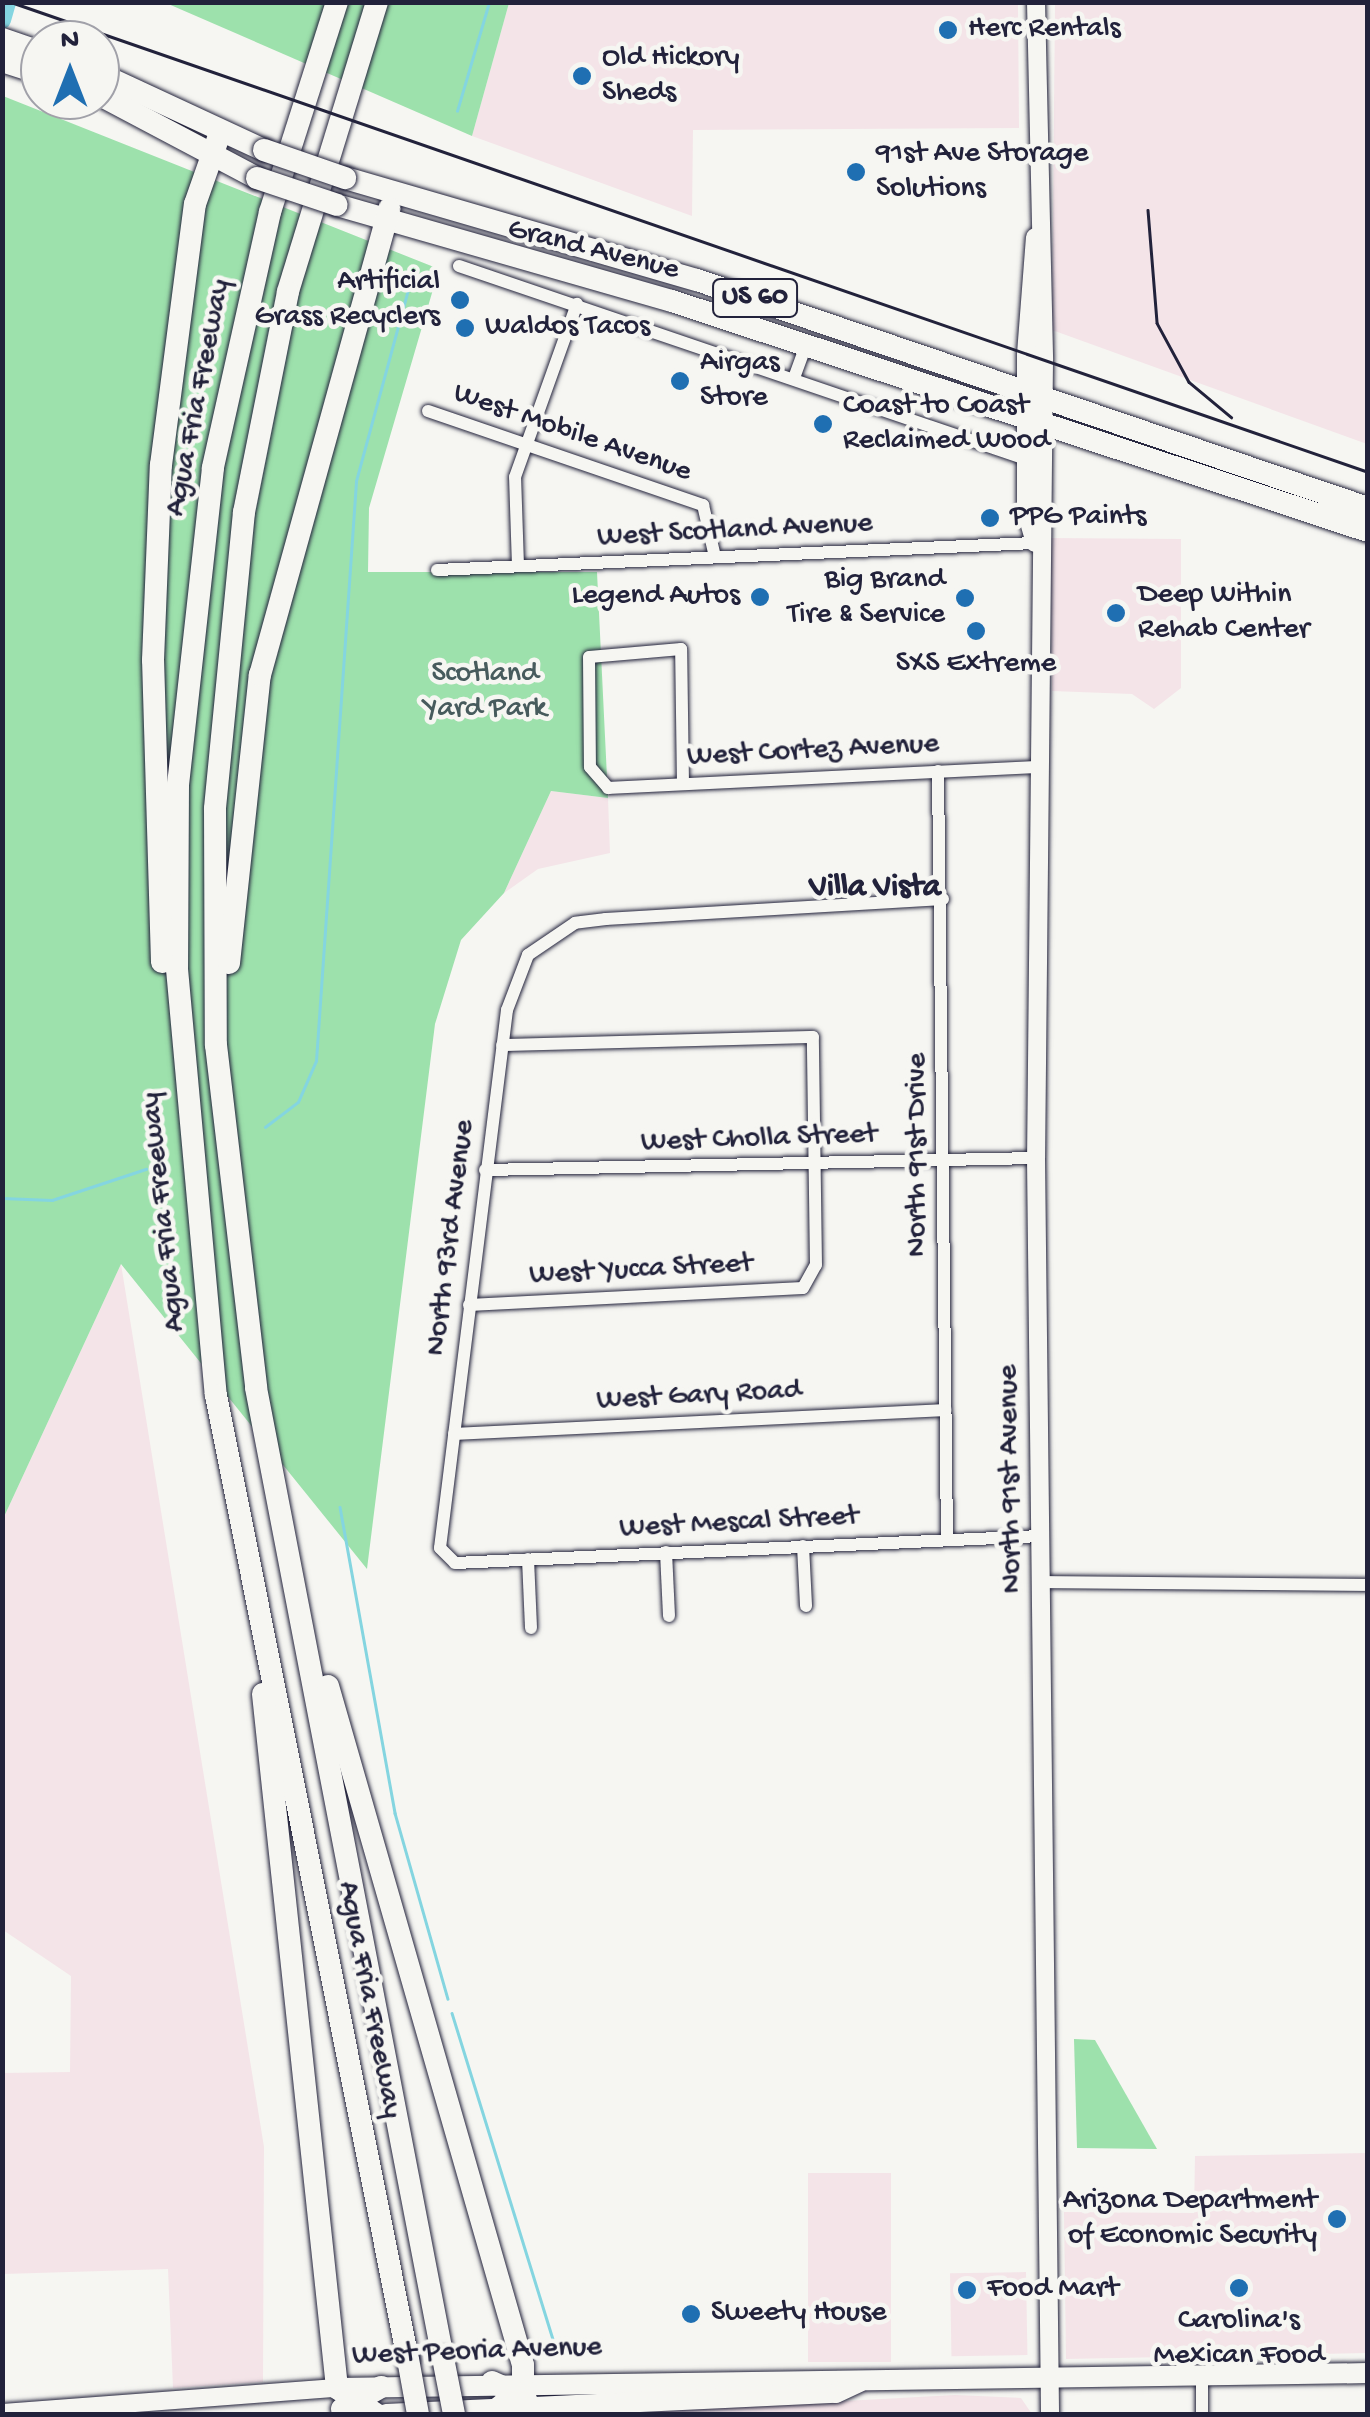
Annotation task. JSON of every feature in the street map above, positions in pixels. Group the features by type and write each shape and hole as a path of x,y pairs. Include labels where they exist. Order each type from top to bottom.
{"highway":[{"name":"Agua Fria Freeway","path":"337,2 270,212 213,468 178,785 181,1047 216,1395 418,2414"},
{"name":"Agua Fria Freeway","path":"377,2 288,292 244,512 215,809 216,1045 256,1388 454,2414"},
{"name":"Grand Avenue","path":"120,84 220,133 345,178 697,280 1368,508"},
{"name":"Grand Avenue","path":"120,106 208,157 337,206 805,348 1034,426 1368,531"},
{"path":"181,1047 165,1002 160,934 154,594 172,354 208,157 220,133"},
{"path":"216,1045 260,676 394,194"},
{"path":"256,1388 276,1428 338,1728 527,2399"},
{"path":"216,1395 278,1810 341,2401"},
{"path":"492,2382 527,2399"},
{"path":"341,2401 381,2386"},
{"path":"495,2411 527,2399"},
{"path":"341,2401 376,2414"}],"main road":[{"name":"North 91st Avenue","path":"1036,2 1036,1158 1050,2414"},
{"name":"North 91st Avenue","path":"1034,426 1026,458 1035,543"},
{"name":"West Peoria Avenue","path":"527,2399 731,2376 860,2382 1368,2372"},
{"path":"646,2402 721,2390 731,2376"},
{"name":"West Peoria Avenue","path":"381,2386 492,2382"},
{"name":"West Peoria Avenue","path":"527,2399 646,2402 836,2393 860,2382"},
{"name":"West Peoria Avenue","path":"2,2412 101,2412 114,2400 341,2401"},
{"name":"West Peoria Avenue","path":"386,2414 495,2411"}],"street":[{"path":"459,266 1026,458"},
{"path":"518,566 516,477 576,304"},
{"path":"794,378 805,348"},
{"name":"West Mobile Avenue","path":"428,411 704,505 715,557"},
{"name":"West Scotland Avenue","path":"437,570 1035,543"},
{"name":"West Cortez Avenue","path":"684,784 681,650 589,656 595,782 684,784 1035,767"},
{"name":"North 91st Drive","path":"938,771 943,899 948,1539"},
{"name":"North 93rd Avenue","path":"441,1558 468,1305 511,990 548,936 606,919 943,899"},
{"path":"502,1044 812,1037 815,1160"},
{"name":"West Cholla Street","path":"485,1170 1036,1158"},
{"name":"West Yucca Street","path":"468,1305 813,1281 815,1160"},
{"name":"West Gary Road","path":"454,1434 946,1410"},
{"name":"West Mescal Street","path":"441,1558 528,1559 1040,1536"},
{"path":"803,1546 806,1606"},
{"path":"666,1552 669,1616"},
{"path":"528,1559 531,1628"},
{"path":"1041,1582 1368,1585"},
{"path":"1202,2374 1202,2414"}],"shaded area":[{"path":"509,3 1018,3 1019,128 693,130 692,216 472,136"},
{"path":"1055,3 1367,3 1367,444 1052,330"},
{"name":"Deep Within Rehab Center","path":"1050,538 1181,539 1181,688 1154,709 1132,694 1052,691"},
{"path":"551,791 608,798 610,853 538,869 504,893"},
{"path":"121,1264 264,2147 263,2382 173,2388 168,2269 3,2274 2,2073 70,2072 71,1976 3,1930 3,1519"},
{"path":"1367,2153 1367,2353 1066,2359 1064,2212 1194,2213 1195,2156"},
{"path":"808,2173 891,2173 891,2362 808,2362"},
{"path":"1026,2272 1027,2355 951,2356 950,2273"},
{"path":"955,2395 1021,2398 1032,2414 606,2414"}],"green space":[{"path":"166,3 509,3 472,136"},
{"name":"Scotland Yard Park","path":"3,96 20,103 20,120 63,120 439,269 369,508 368,572 597,572 608,798 551,791 504,893 461,940 435,1024 367,1569 121,1264 3,1519"},
{"path":"1074,2039 1095,2040 1157,2149 1077,2148"}],"waterway":[{"path":"2,20 7,2"},
{"path":"457,111 489,2"},
{"path":"265,1127 298,1102 316,1061 356,481 411,278"},
{"path":"2,1198 52,1200 146,1169"},
{"path":"340,1507 395,1813 448,1999"},
{"path":"452,2013 556,2349"}],"railway":[{"path":"11,2 1368,472"},
{"path":"1148,210 1157,323 1189,382 1231,417"}],"place":[{"name":"Herc Rentals","path":"948,30"},
{"name":"Old Hickory Sheds","path":"582,76"},
{"name":"91st Ave Storage Solutions","path":"856,172"},
{"name":"Artificial Grass Recyclers","path":"460,300"},
{"name":"Waldos Tacos","path":"465,328"},
{"name":"Airgas Store","path":"680,381"},
{"name":"Coast to Coast Reclaimed Wood","path":"823,424"},
{"name":"PPG Paints","path":"990,518"},
{"name":"Legend Autos","path":"760,597"},
{"name":"Big Brand Tire & Service","path":"965,598"},
{"name":"Deep Within Rehab Center","path":"1116,613"},
{"name":"SXS Extreme","path":"976,631"},
{"name":"Arizona Department of Economic Security","path":"1337,2219"},
{"name":"Carolina's Mexican Food","path":"1239,2288"},
{"name":"Food Mart","path":"967,2290"},
{"name":"Sweety House","path":"691,2314"}],"district":[{"name":"Villa Vista","path":"875,888"}]}
